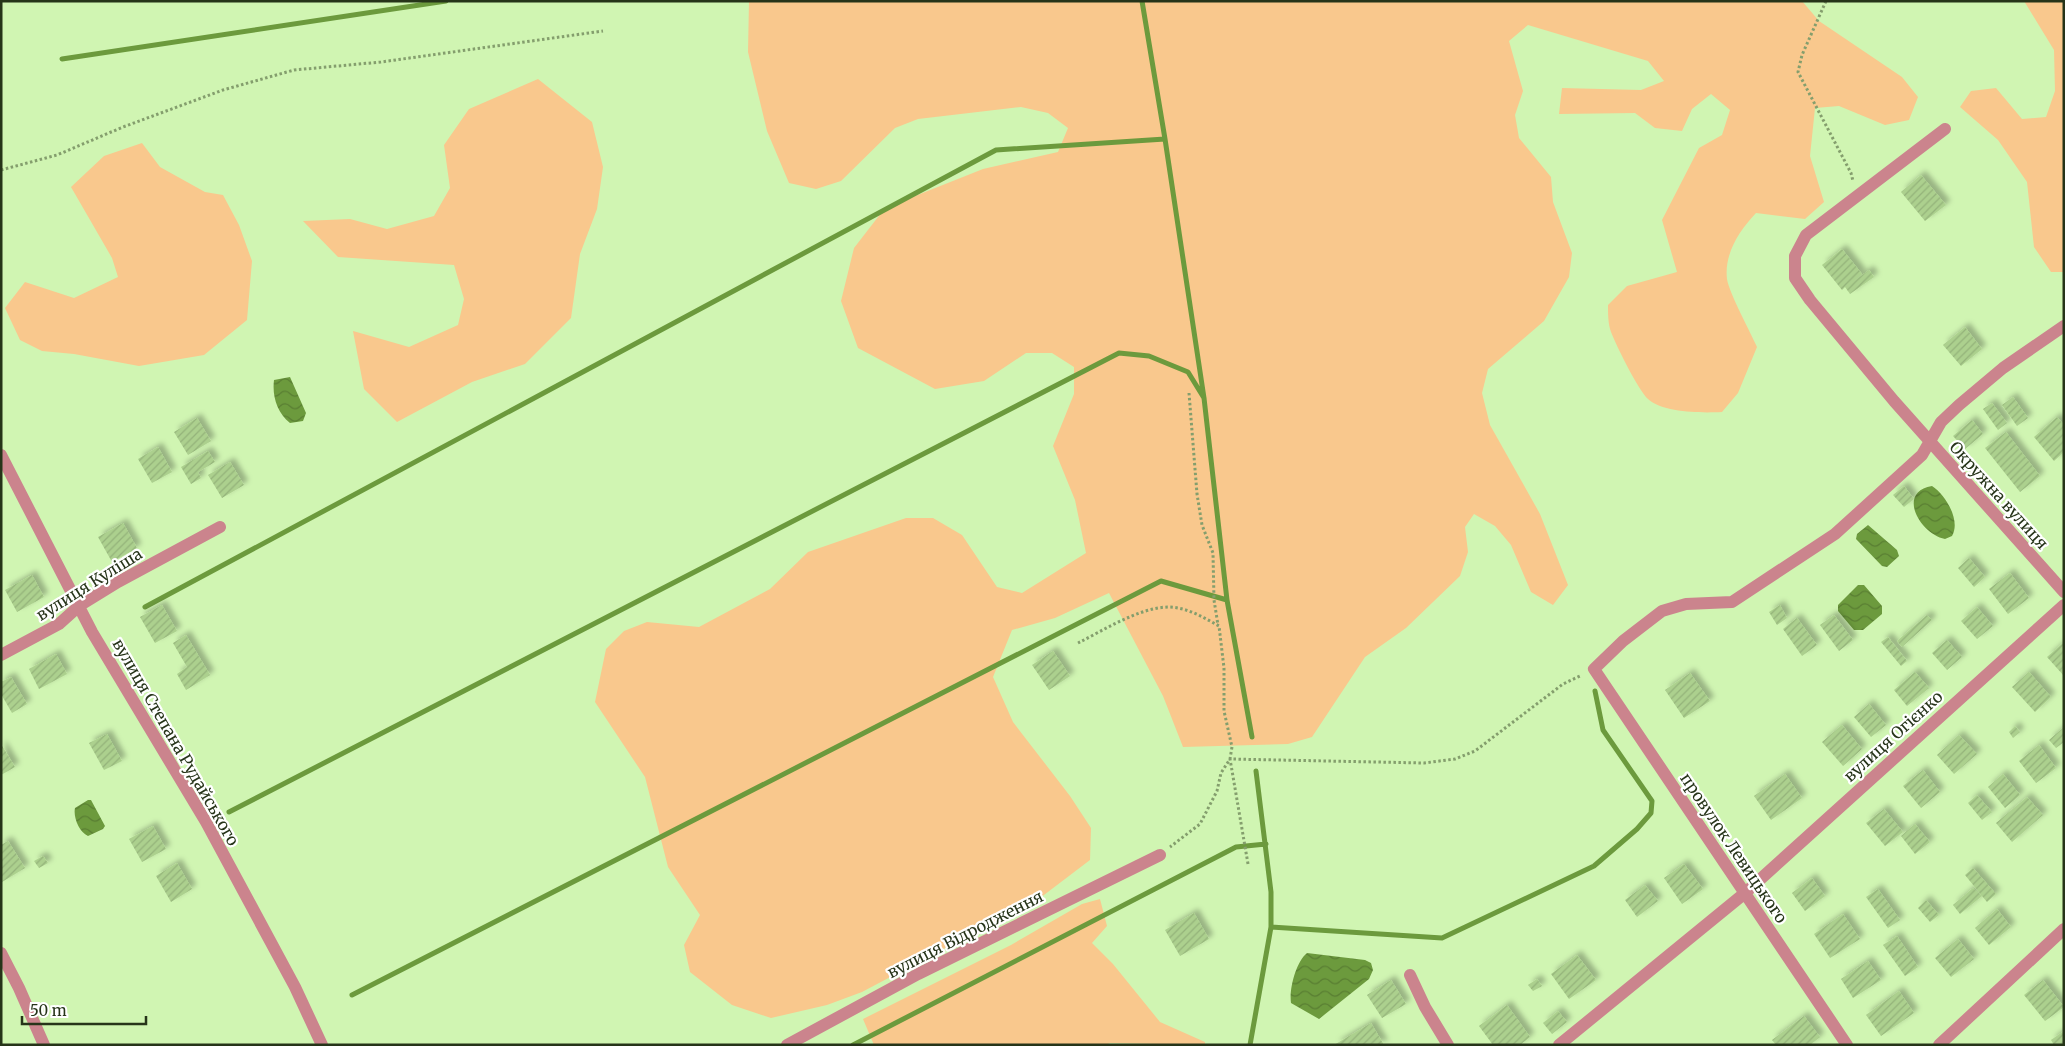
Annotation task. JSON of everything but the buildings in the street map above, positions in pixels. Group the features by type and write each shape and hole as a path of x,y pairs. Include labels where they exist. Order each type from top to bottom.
{"street":[{"name":"Окружна вулиця","path":"1944,129 1806,235 1795,256 1795,278 1810,300 1931,443 2064,592"},
{"path":"1594,669 1623,641 1662,610 1686,604 1732,602 1835,534 1922,455 1931,443 1941,422 1959,405 2003,368 2064,326"},
{"name":"вулиця Степана Рудайського","path":"1,455 79,606 206,822 295,987 322,1045"},
{"name":"вулиця Куліша","path":"1,655 59,624 79,606 118,582 220,527"},
{"name":"вулиця Огієнко","path":"1559,1045 1745,893 2064,605"},
{"name":"провулок Левицького","path":"1594,669 1847,1045"},
{"name":"вулиця Відродження","path":"787,1045 918,974 1160,855"},
{"path":"1939,1045 2064,929"},
{"path":"1,954 20,988 44,1045"},
{"path":"1410,975 1425,1007 1448,1045"}],"path":[{"path":"1826,1 1802,55 1798,72 1851,173 1857,196"},
{"path":"1,170 57,155 123,127 223,90 294,70 381,62 603,31"},
{"path":"1189,393 1197,494 1202,525 1213,553 1214,600 1224,668 1224,711 1232,747 1230,760 1248,864"},
{"path":"1078,643 1131,616 1168,607 1196,613 1219,626"},
{"path":"1230,760 1424,763 1455,759 1475,751 1563,684 1594,669"},
{"path":"1160,855 1200,824 1217,791 1221,773 1230,760"}],"shaded area":[{"path":"749,1 1802,1 1819,21 1902,77 1918,97 1909,120 1885,125 1839,106 1815,108 1810,156 1824,202 1805,219 1756,213 1744,227 1730,252 1727,279 1757,347 1738,393 1722,412 1673,410 1655,404 1648,399 1639,387 1622,357 1611,332 1608,305 1627,286 1677,272 1662,220 1699,148 1722,135 1730,110 1711,94 1692,109 1682,131 1655,128 1635,113 1559,114 1562,88 1641,90 1664,81 1648,61 1528,25 1509,41 1523,91 1515,115 1519,138 1551,177 1553,202 1572,253 1569,277 1544,321 1488,369 1482,393 1490,425 1540,514 1568,585 1553,605 1531,592 1511,545 1495,526 1474,514 1465,527 1468,552 1460,576 1406,628 1365,657 1312,737 1288,744 1183,747 1163,696 1109,593 1055,618 1012,630 993,677 1013,722 1070,796 1091,828 1090,860 1040,898 862,992 827,1005 771,1018 732,1005 690,972 684,945 700,915 668,867 645,777 595,702 606,649 624,631 647,622 699,627 770,589 808,552 906,518 933,518 962,535 997,587 1022,593 1086,553 1075,500 1053,446 1074,394 1074,367 1052,353 1026,353 984,381 935,389 858,348 841,301 854,248 885,208 983,169 1058,152 1068,128 1048,113 1021,107 918,119 895,128 841,181 816,189 789,183 767,131 748,52"},
{"path":"2024,1 2064,1 2064,272 2051,272 2034,247 2027,182 1998,140 1960,107 1971,91 1996,88 2022,119 2046,117 2055,91 2054,50"},
{"path":"538,79 592,122 603,167 597,209 580,254 571,318 525,364 472,382 397,422 364,389 353,331 409,347 458,325 464,299 454,265 338,257 303,221 350,219 387,229 434,216 450,188 444,145 469,109"},
{"path":"142,143 160,167 205,192 223,195 239,225 252,261 247,320 204,355 139,366 74,354 42,351 20,340 5,308 25,282 74,298 118,277 112,258 71,187 104,156"},
{"path":"1100,899 1107,926 1092,943 1113,964 1160,1022 1205,1042 1205,1045 1110,1043 1106,1045 874,1045 863,1019 1011,945 1082,904"}],"water":[{"path":"290,377 306,413 303,421 290,423 285,419 276,404 274,380"},
{"path":"1932,486 1947,502 1955,523 1952,536 1945,539 1936,536 1927,529 1920,522 1916,513 1915,496 1921,490"},
{"path":"1868,525 1897,550 1899,556 1887,567 1882,566 1856,539 1857,534"},
{"path":"1858,585 1864,585 1882,606 1882,614 1863,630 1854,630 1838,611 1838,605"},
{"path":"91,800 105,826 103,829 88,836 79,828 75,808"},
{"path":"1307,953 1365,960 1371,963 1373,970 1369,979 1319,1019 1291,1003 1294,976 1303,957"}],"waterway":[{"path":"62,59 446,1"},
{"path":"1142,1 1204,398 1227,600 1252,737"},
{"path":"145,607 996,150 1165,139"},
{"path":"229,812 1119,353 1149,356 1188,372 1204,398"},
{"path":"352,995 1161,581 1227,600"},
{"path":"1271,927 1442,938 1594,866 1637,829 1651,813 1652,801 1603,730 1595,691"},
{"path":"1250,1045 1271,927 1271,892 1256,771"},
{"path":"853,1045 1236,847 1266,844"}]}
